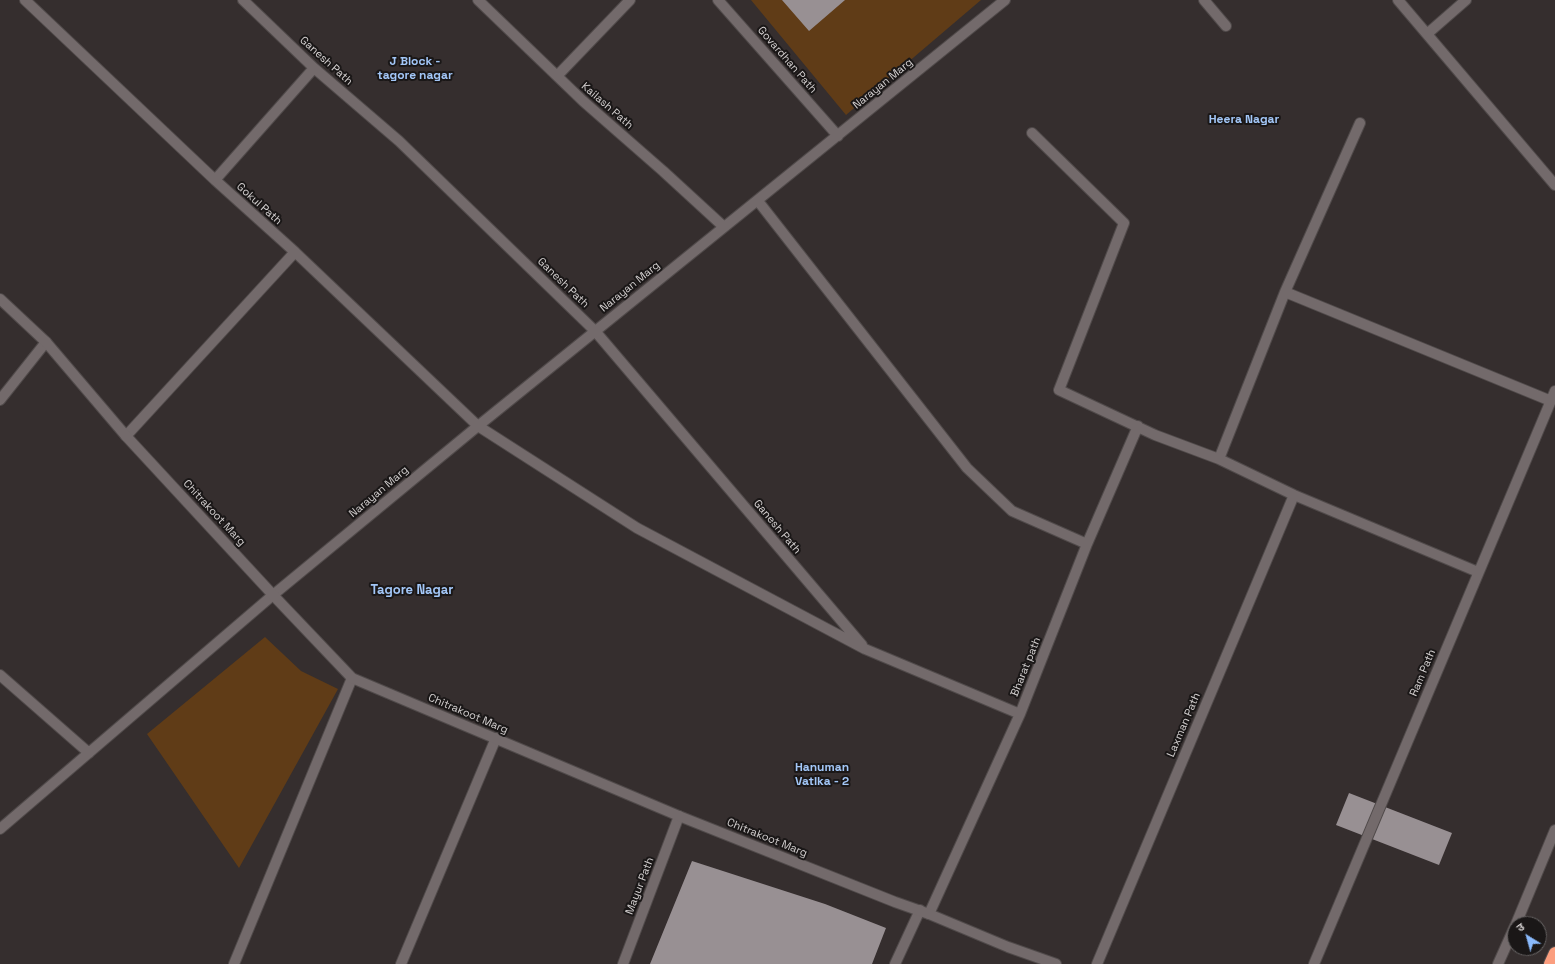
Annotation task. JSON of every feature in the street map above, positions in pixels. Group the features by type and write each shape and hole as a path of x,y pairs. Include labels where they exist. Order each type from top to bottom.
{"highway":[{"path":"1550,964 1555,953"}],"street":[{"name":"Gokul Path","path":"25,0 478,426 637,528 866,649 1020,714"},
{"name":"Ganesh Path","path":"243,0 314,68 399,141 596,331 866,649"},
{"name":"Kailash Path","path":"478,0 583,101 664,171 724,226"},
{"path":"557,76 630,0"},
{"name":"Govardhan Path","path":"718,0 838,136"},
{"name":"Narayan Marg","path":"0,830 273,595 724,226 758,201 1005,0"},
{"path":"1204,0 1226,26"},
{"path":"1398,0 1555,185"},
{"path":"1428,34 1466,0"},
{"path":"215,180 314,68"},
{"path":"1218,459 1285,292 1360,124"},
{"path":"1032,133 1124,223 1059,390 1155,435 1218,459 1294,494 1478,572"},
{"path":"758,201 967,468 1012,511 1087,544"},
{"path":"126,436 294,252"},
{"path":"1285,292 1551,401"},
{"name":"Chitrakoot Marg","path":"0,299 46,342 126,436 352,678 679,816 924,912 1008,947 1056,964"},
{"path":"0,400 46,342"},
{"name":"Ram Path","path":"1314,964 1555,391"},
{"name":"Bharat path","path":"895,964 924,912 1020,714 1087,544 1138,426"},
{"name":"Laxman Path","path":"1097,964 1294,494"},
{"path":"0,675 89,753"},
{"path":"234,964 352,678"},
{"path":"401,964 496,738"},
{"name":"Mayur Path","path":"623,964 679,816"},
{"path":"1519,916 1555,830"},
{"path":"1498,964 1507,943"}],"shaded area":[{"path":"751,0 981,0 846,115"},
{"path":"265,637 301,671 338,689 239,868 147,734"}],"building":[{"path":"782,0 845,0 809,31"},
{"path":"1349,793 1452,833 1439,865 1336,825"},
{"path":"692,861 825,904 886,928 872,964 650,964"}],"district":[{"name":"J Block - tagore nagar","path":"415,69"},
{"name":"Heera Nagar","path":"1244,120"},
{"name":"Tagore Nagar","path":"412,590"},
{"name":"Hanuman Vatika - 2","path":"822,775"}]}
